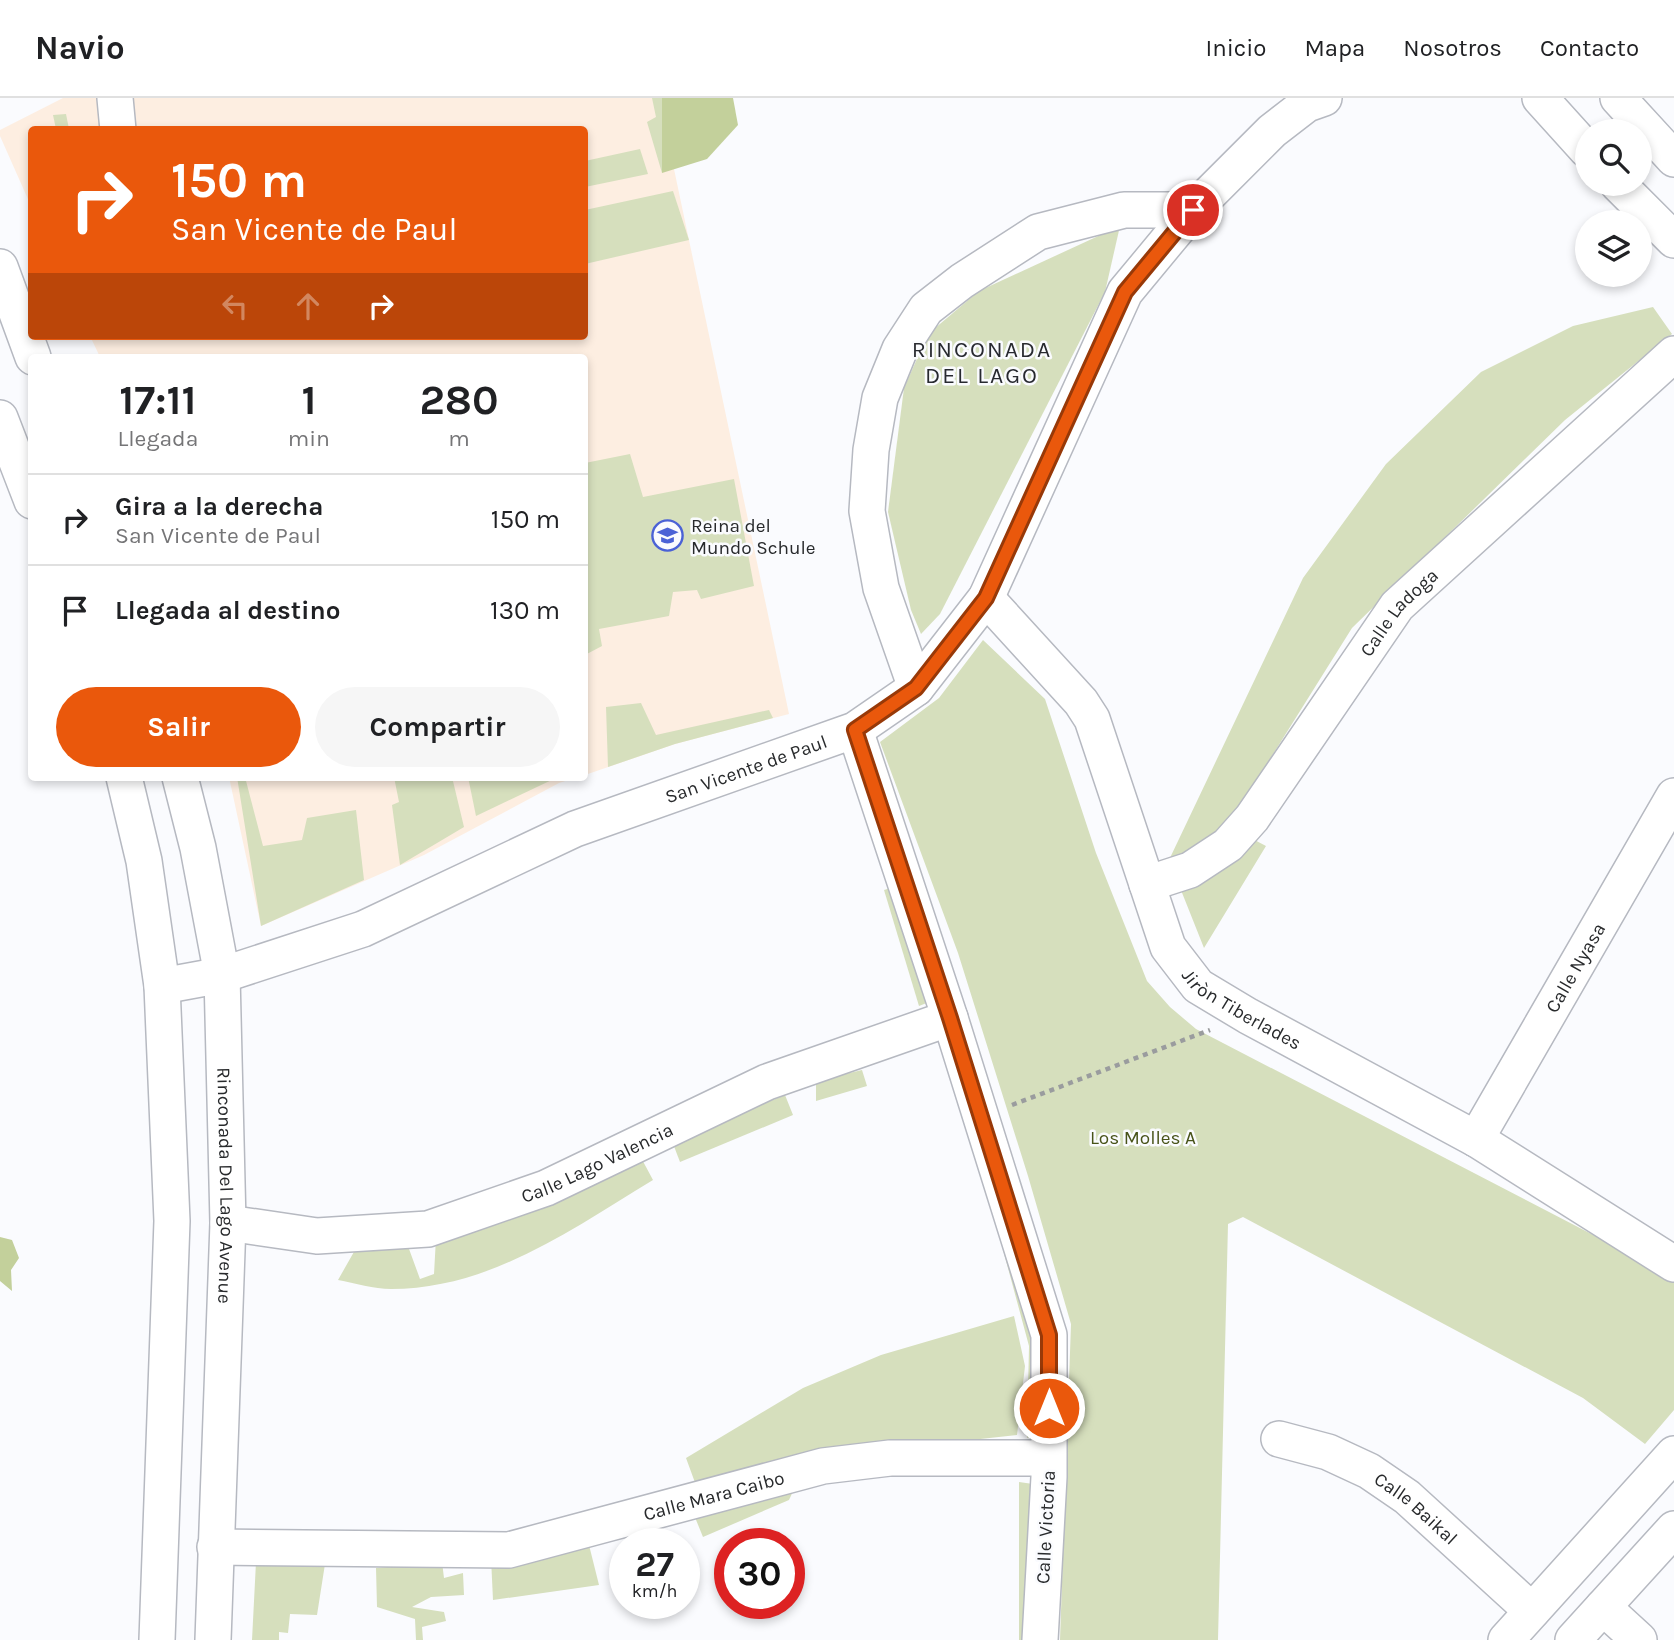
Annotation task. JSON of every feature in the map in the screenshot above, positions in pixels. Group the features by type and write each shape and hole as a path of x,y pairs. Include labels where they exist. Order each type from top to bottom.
{"street":[{"path":"114,98 118,126"},
{"name":"San Vicente de Paul","path":"162,986 222,975 363,929 575,829 855,730 916,688 986,598 1125,292 1193,210 1272,131 1307,104 1324,98"},
{"path":"1540,98 1575,137"},
{"path":"1618,98 1674,159"},
{"path":"1630,196 1674,240"},
{"path":"916,688 881,588 867,511 871,450 880,398 900,349 926,309 962,281 1038,232 1124,210 1193,210"},
{"path":"12,273 28,337"},
{"name":"Calle Ladoga","path":"1147,884 1190,870 1228,845 1252,818 1397,606 1674,354"},
{"path":"0,418 28,492"},
{"name":"Jiròn Tiberlades","path":"986,598 1081,702 1092,719 1168,947 1198,986 1248,1016 1476,1139 1674,1264"},
{"name":"Calle Victoria","path":"855,730 950,1018 1049,1335 1048,1458 1040,1640"},
{"path":"125,781 144,861 162,986 172,1221 157,1640"},
{"name":"Rinconada Del Lago Avenue","path":"181,781 198,848 222,975 228,1223 213,1640"},
{"name":"Calle Nyasa","path":"1476,1139 1674,796"},
{"path":"144,861 198,848"},
{"name":"Calle Lago Valencia","path":"228,1223 317,1236 428,1228 546,1188 767,1082 950,1018"},
{"name":"Calle Baikal","path":"1279,1439 1328,1452 1369,1471 1407,1497 1532,1611"},
{"path":"1506,1640 1674,1454"},
{"name":"Calle Mara Caibo","path":"215,1547 509,1550 823,1466 890,1458 1048,1458"},
{"path":"1573,1640 1674,1529"},
{"path":"1602,1607 1639,1640"}],"path":[{"path":"981,1117 1248,1016"}],"shaded area":[{"name":"Reina del Mundo Schule","path":"63,98 659,98 789,714 675,744 588,774 588,354 99,354 92,340 588,340 588,126 28,126 28,199 0,136 0,130"},
{"path":"230,781 565,781 424,855 261,926"}],"green space":[{"path":"652,98 662,98 662,173 647,122 656,117"},
{"path":"662,98 733,98 738,125 707,159 662,173"},
{"path":"66,114 68,126 55,126 53,115"},
{"path":"640,149 648,174 588,186 588,160"},
{"path":"673,191 689,240 588,263 588,209"},
{"path":"1120,226 1105,292 940,614 921,634 911,610 888,512 904,388 928,334 979,291"},
{"path":"1653,307 1672,334 1565,420 1352,628 1228,826 1266,846 1204,948 1169,860 1303,578 1386,464 1481,372 1573,326"},
{"path":"630,454 643,497 734,479 754,586 701,599 697,590 673,592 669,616 599,629 602,646 588,653 588,462"},
{"name":"Los Molles A","path":"983,640 1045,699 1096,853 1147,981 1170,1007 1196,1029 1655,1267 1674,1281 1674,1410 1645,1444 1583,1398 1243,1217 1228,1224 1218,1640 1060,1640 1071,1324 958,953 880,742 939,698"},
{"path":"641,703 656,735 769,710 773,718 675,744 608,767 606,707"},
{"path":"238,781 246,781 263,846 302,840 307,818 356,810 364,880 261,926"},
{"path":"395,781 453,781 464,827 400,865 392,805 399,802"},
{"path":"469,781 550,781 476,816"},
{"path":"897,886 937,999 919,1006 884,890"},
{"path":"862,1070 867,1086 816,1101 816,1081"},
{"path":"785,1095 793,1115 680,1162 672,1141"},
{"path":"638,1152 653,1180 529,1253 462,1279 427,1286 385,1289 338,1280 359,1243 405,1238 420,1279 434,1274 436,1238"},
{"path":"985,1183 1040,1344 1034,1435 1027,1438 1029,1346"},
{"path":"0,1237 12,1240 19,1258 11,1270 12,1291 0,1281"},
{"path":"1014,1316 1025,1366 1017,1435 871,1451 697,1488 686,1458 803,1388 881,1355"},
{"path":"1019,1482 1033,1484 1029,1640 1019,1640"},
{"path":"795,1487 789,1500 724,1528 714,1528 714,1532 703,1537 692,1510"},
{"path":"588,1541 599,1585 493,1600 491,1558"},
{"path":"256,1562 325,1564 317,1615 290,1614 288,1633 279,1632 279,1640 252,1640"},
{"path":"442,1562 444,1578 463,1573 464,1595 431,1597 412,1607 444,1612 446,1621 422,1627 423,1640 416,1640 415,1619 377,1607 376,1568"}],"place":[{"name":"Reina del Mundo Schule","path":"668,536"}],"district":[{"name":"RINCONADA DEL LAGO","path":"982,362"}],"route":[{"path":"1049,1408 1049,1335 950,1018 855,730 916,688 986,598 1125,292 1193,210"}]}
